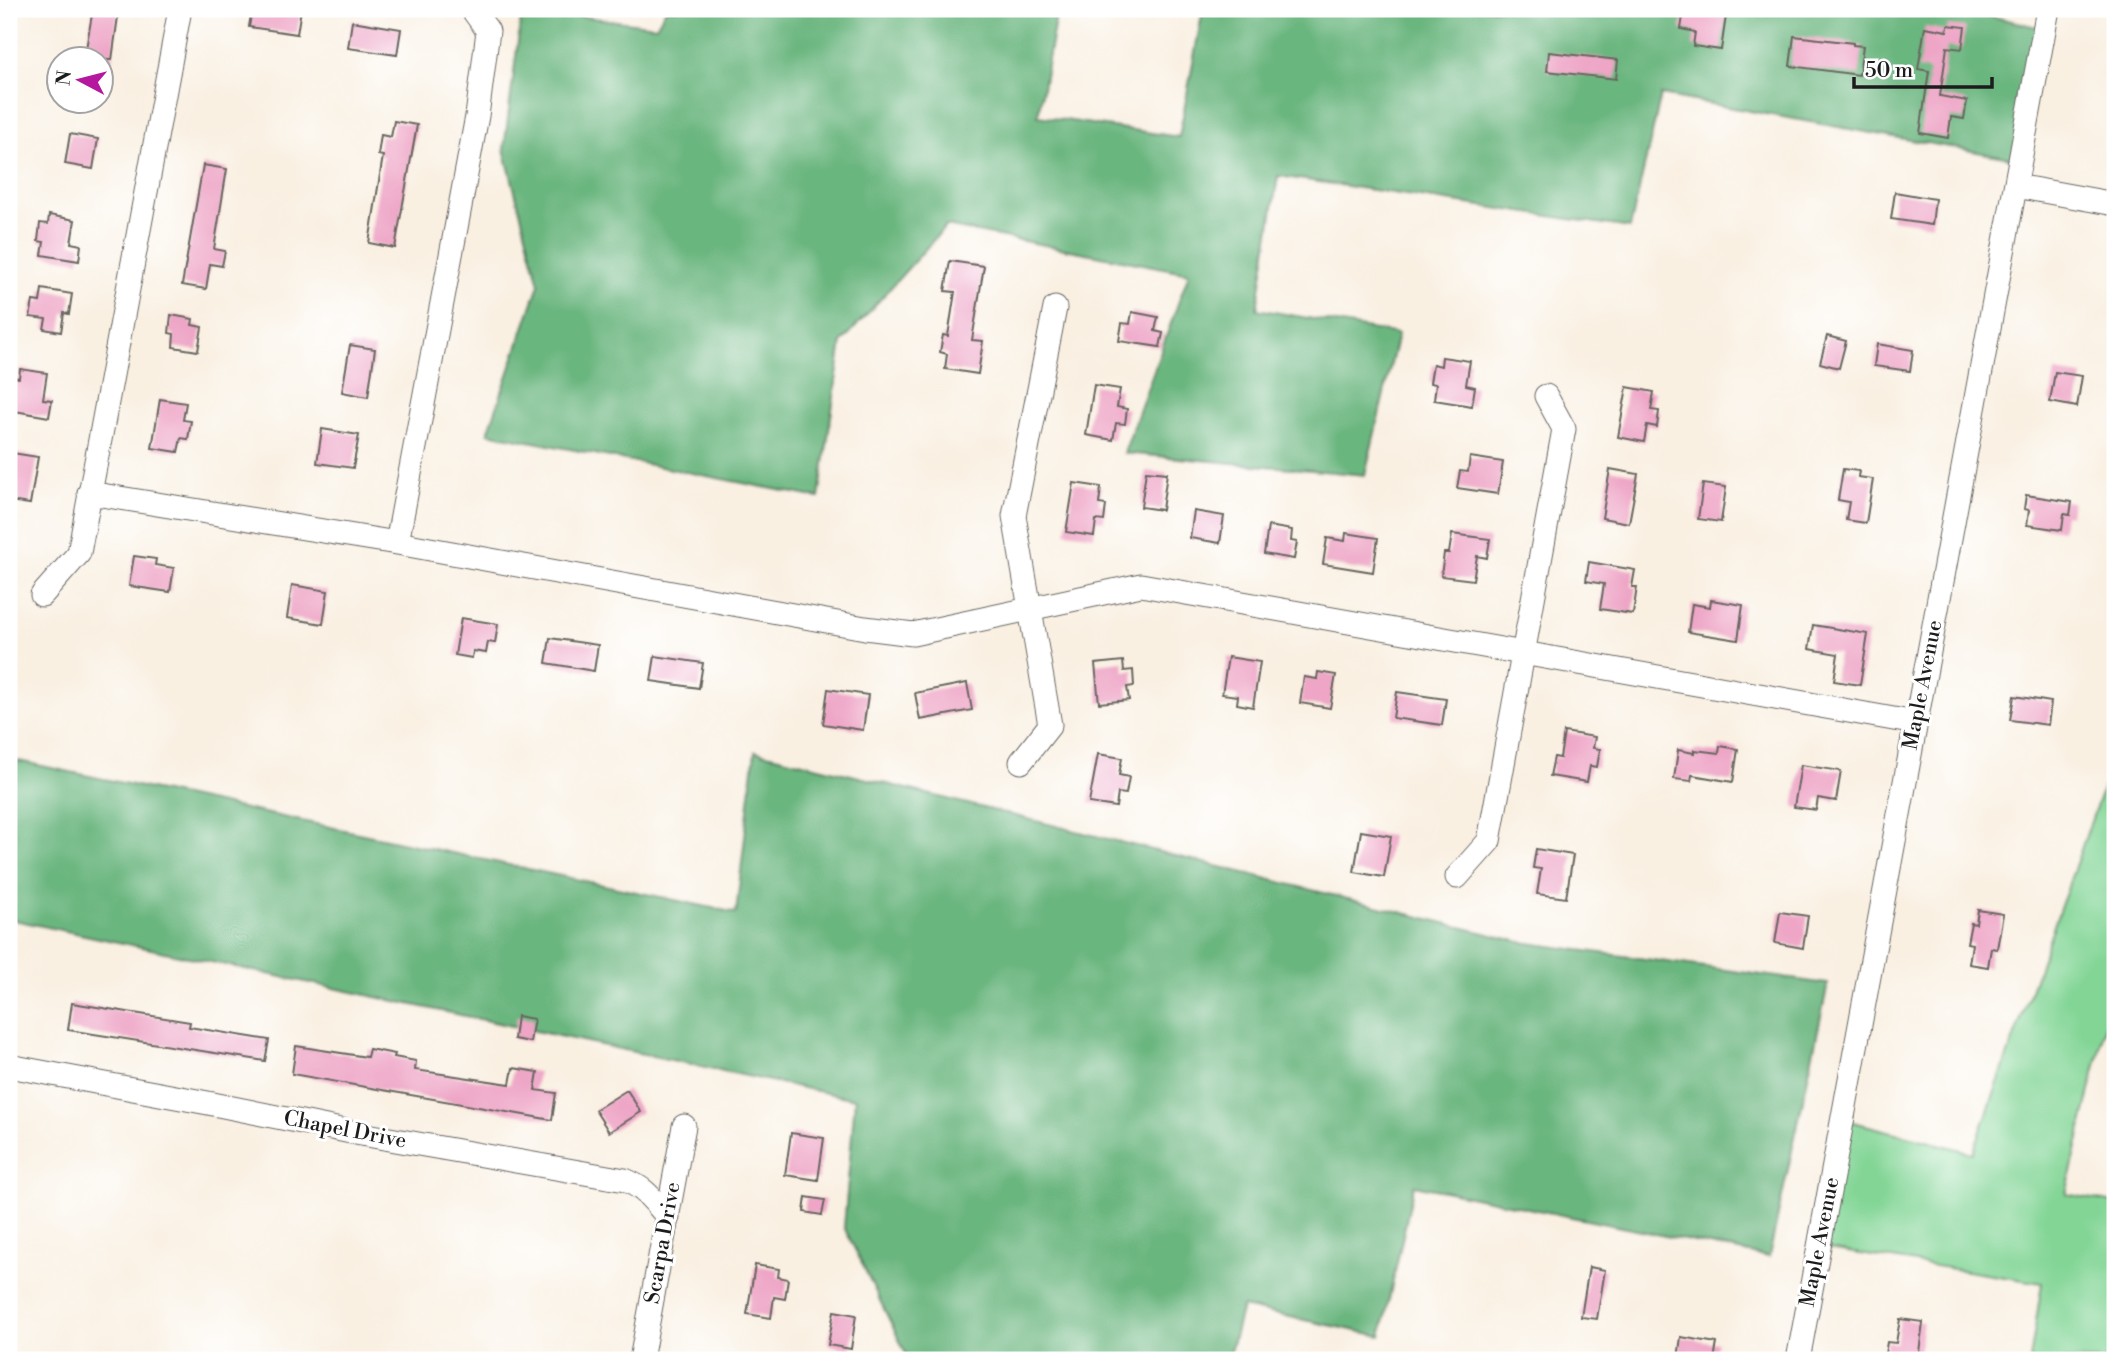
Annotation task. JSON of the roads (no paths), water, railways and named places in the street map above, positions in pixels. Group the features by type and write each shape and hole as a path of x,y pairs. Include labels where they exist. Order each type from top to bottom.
{"street":[{"path":"42,595 79,553 180,9"},
{"path":"397,543 477,117 488,31 472,9"},
{"name":"Maple Avenue","path":"1798,1360 2048,9"},
{"path":"2016,186 2115,204"},
{"path":"1021,762 1050,725 1014,516 1055,308"},
{"path":"1457,877 1489,841 1524,653 1564,429 1546,396"},
{"path":"89,493 397,543 865,628 913,634 1141,585 1916,723"},
{"name":"Chapel Drive","path":"9,1066 361,1134 625,1180 640,1186 668,1217"},
{"name":"Scarpa Drive","path":"641,1360 684,1126"}]}
